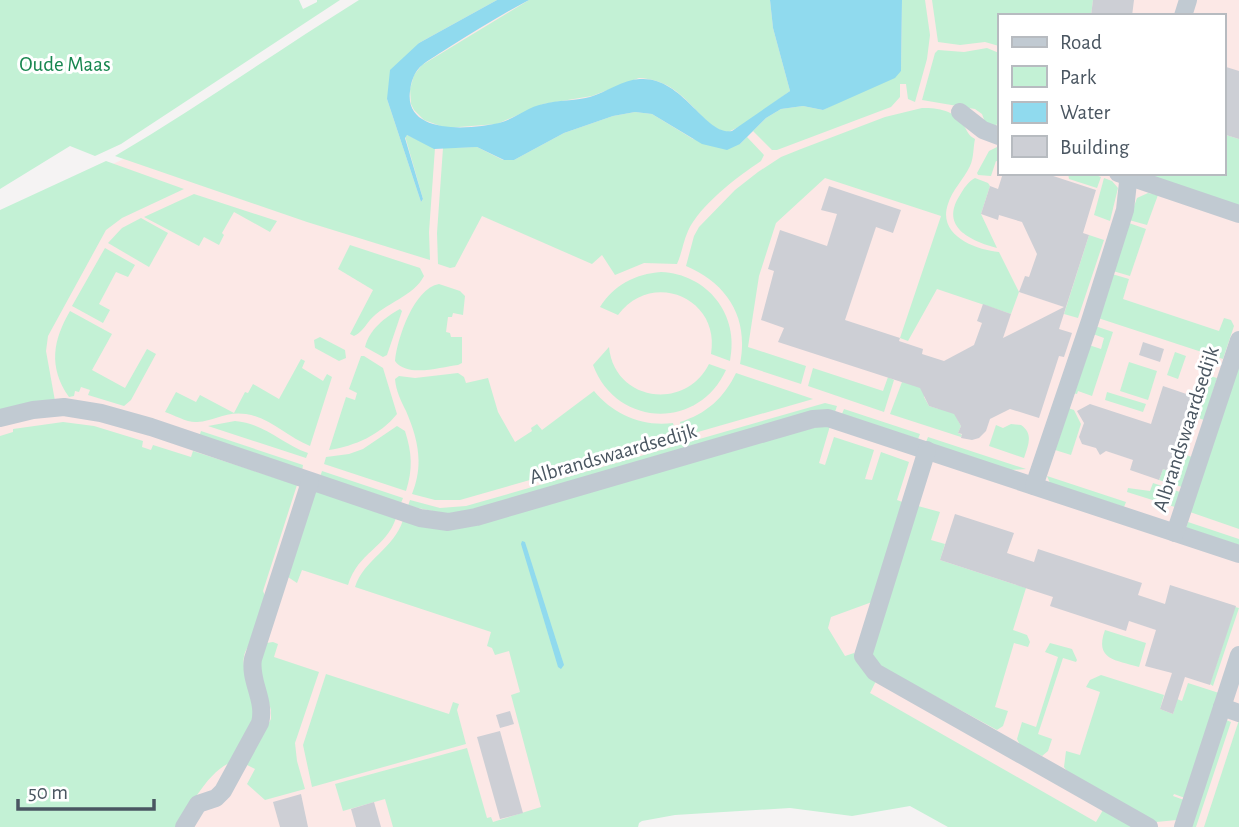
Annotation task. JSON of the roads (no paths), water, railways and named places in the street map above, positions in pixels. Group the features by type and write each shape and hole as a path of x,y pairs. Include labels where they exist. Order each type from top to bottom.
{"street":[{"path":"960,112 983,130 998,136"},
{"path":"1034,485 1121,222 1125,175"},
{"path":"1128,175 1239,214"},
{"name":"Albrandswaardsedijk","path":"1175,533 1239,340"},
{"name":"Albrandswaardsedijk","path":"0,418 33,410 64,407 101,413 151,427 420,518 448,522 476,517 819,418 834,419 1239,554"},
{"path":"927,450 863,656 875,672 1149,827"},
{"path":"184,827 198,804 216,798 223,790 260,723 262,710 251,670 253,659 310,482"},
{"path":"1183,827 1230,710 1239,655"}],"water":[{"path":"497,0 529,0 420,67 413,78 410,91 411,106 418,116 442,126 487,125 505,121 537,106 590,97 640,79 669,87 712,125 732,131 790,91 773,28 770,0 902,0 901,71 895,78 823,110 803,106 781,109 766,118 740,144 727,150 702,144 652,114 635,112 613,116 564,133 514,160 504,160 477,147 434,149 407,135 405,138 423,199 421,202 387,99 390,70 419,43"},
{"path":"522,541 525,542 564,665 561,669 558,667"}],"park label":[{"name":"Oude Maas","path":"65,64"}]}
